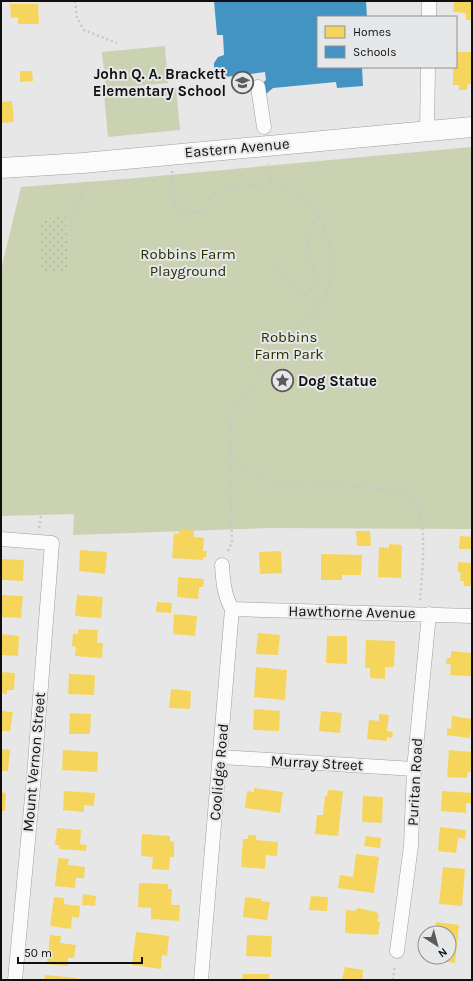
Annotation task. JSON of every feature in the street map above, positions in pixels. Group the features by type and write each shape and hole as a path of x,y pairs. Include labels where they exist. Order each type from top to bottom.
{"street":[{"path":"429,1 429,16"},
{"path":"427,130 428,68"},
{"path":"258,87 264,127"},
{"name":"Eastern Avenue","path":"1,168 83,163 472,127"},
{"name":"Mount Vernon Street","path":"1,540 52,543 34,776 15,980"},
{"name":"Coolidge Road","path":"201,980 221,757 232,609 224,586 222,564"},
{"name":"Hawthorne Avenue","path":"232,609 472,616"},
{"name":"Puritan Road","path":"397,951 411,846 414,769 424,614"},
{"name":"Murray Street","path":"221,757 414,769"}],"path":[{"path":"75,1 77,18 84,30 117,43"},
{"path":"267,161 272,184"},
{"path":"172,171 176,214 207,211 208,201 213,193 221,192 232,187 272,184 281,186 308,204 318,216 328,241 330,271 325,295 320,306 280,344 267,359 250,392 231,414 230,448 232,542 222,564"},
{"path":"67,244 70,243 72,239 71,218 73,211 83,194 85,179"},
{"path":"308,295 312,286 315,271 308,258 307,245 312,226 318,216"},
{"path":"273,268 320,306"},
{"path":"230,448 240,462 252,474 271,482 280,484 358,487 383,491 415,499 421,514 424,614"}],"green space":[{"path":"165,46 168,83 106,89 102,52"},
{"path":"176,87 180,130 108,137 104,94"},
{"name":"Robbins Farm Park","path":"472,147 472,529 269,528 73,535 74,514 1,516 1,270 21,187 125,179"},
{"path":"66,217 68,272 42,273 41,219"}],"building: Homes":[{"path":"454,1 472,1 472,20 466,20 466,13 453,12"},
{"path":"10,4 38,4 39,24 18,24 18,17 11,18"},
{"path":"457,52 472,52 472,84 468,84 467,90 459,90 459,85 453,85 453,68 457,68"},
{"path":"20,71 32,71 33,81 20,82"},
{"path":"12,101 14,122 1,123 1,102"},
{"path":"179,529 194,531 194,537 204,538 203,551 207,551 206,557 203,557 203,560 172,558 174,533 179,534"},
{"path":"356,531 370,531 371,546 357,546"},
{"path":"460,536 472,537 472,549 459,549"},
{"path":"389,544 402,545 401,578 378,577 379,547 389,548"},
{"path":"80,550 107,552 105,574 79,571"},
{"path":"281,551 282,573 260,574 259,552"},
{"path":"321,554 362,555 361,575 342,575 342,580 321,580"},
{"path":"1,559 24,560 23,581 1,580"},
{"path":"458,562 472,563 472,586 464,586 464,581 460,581 461,573 458,572"},
{"path":"178,577 204,579 203,587 199,587 198,599 177,597"},
{"path":"1,595 23,596 21,618 1,617"},
{"path":"77,595 103,597 101,618 75,616"},
{"path":"157,602 172,603 171,613 156,612"},
{"path":"174,614 197,616 195,636 173,634"},
{"path":"78,629 98,630 97,643 103,643 102,658 75,656 76,647 72,646 73,634 78,634"},
{"path":"258,633 280,635 278,655 256,654"},
{"path":"1,634 19,636 18,656 1,655"},
{"path":"327,636 347,636 347,664 326,663"},
{"path":"366,640 395,641 394,667 385,667 385,679 370,678 370,668 365,668"},
{"path":"451,651 472,653 471,676 450,675 451,664 446,664 447,658 451,658"},
{"path":"256,667 287,670 285,700 254,697"},
{"path":"1,672 15,673 14,690 7,690 7,694 1,693"},
{"path":"69,674 95,675 94,695 68,694"},
{"path":"171,689 191,691 190,709 169,708"},
{"path":"254,709 280,711 279,731 253,730"},
{"path":"1,711 13,712 10,731 1,731"},
{"path":"321,711 342,713 340,733 319,731"},
{"path":"70,713 91,714 90,734 69,734"},
{"path":"379,714 389,715 387,731 393,732 392,738 387,737 387,741 367,739 369,720 379,721"},
{"path":"452,716 472,719 470,738 447,735 447,728 451,729"},
{"path":"1,749 10,750 8,771 1,771"},
{"path":"63,750 98,752 97,772 62,770"},
{"path":"449,750 472,752 472,772 468,772 467,778 447,777"},
{"path":"254,788 283,792 280,813 245,808 247,791 254,792"},
{"path":"328,790 343,791 338,836 315,834 317,815 323,815 325,796 327,796"},
{"path":"64,791 95,793 94,806 84,805 84,812 63,810"},
{"path":"442,791 472,793 472,804 466,803 466,813 441,811"},
{"path":"1,792 6,793 5,811 1,811"},
{"path":"363,796 383,797 382,823 362,822"},
{"path":"440,827 466,830 465,839 458,838 456,853 438,851"},
{"path":"57,828 81,830 80,844 87,845 86,851 59,849 59,845 55,845"},
{"path":"142,834 170,836 170,841 174,842 174,857 170,857 169,870 152,869 153,857 141,856"},
{"path":"248,835 256,835 256,840 278,842 277,856 266,855 265,869 241,867 243,839 248,839"},
{"path":"366,836 381,838 380,848 364,846"},
{"path":"356,854 379,857 374,893 338,888 340,875 353,877"},
{"path":"58,858 69,859 68,865 85,867 84,878 76,878 75,888 55,886"},
{"path":"443,867 465,869 462,906 439,904"},
{"path":"139,883 168,884 168,889 172,889 171,905 180,905 179,921 151,919 151,908 138,907"},
{"path":"83,894 96,896 95,906 82,905"},
{"path":"311,896 328,897 327,911 309,910"},
{"path":"54,897 64,898 64,904 80,906 79,918 72,917 71,929 50,926"},
{"path":"245,897 262,899 261,901 270,902 267,920 243,917"},
{"path":"358,908 376,912 379,915 377,921 380,922 378,935 345,933 346,910 355,911"},
{"path":"436,922 459,925 457,944 457,925 436,925"},
{"path":"136,932 169,936 167,956 162,955 161,969 132,965"},
{"path":"50,935 61,936 60,943 76,945 74,958 68,958 68,966 47,964"},
{"path":"247,935 272,936 271,957 246,956"},
{"path":"345,967 363,970 362,980 342,980"},
{"path":"243,974 269,974 269,980 242,980"},
{"path":"45,975 77,978 77,980 44,980"}],"building: Schools":[{"path":"214,1 366,1 367,16 317,16 317,68 362,68 363,86 337,88 336,82 273,88 266,94 259,86 266,80 265,72 225,77 218,75 214,70 214,63 218,57 224,55 223,35 217,35"}],"place":[{"name":"John Q. A. Brackett Elementary School","path":"242,83"},
{"name":"Dog Statue","path":"283,381"}],"park label":[{"name":"Robbins Farm Playground","path":"188,262"}]}
